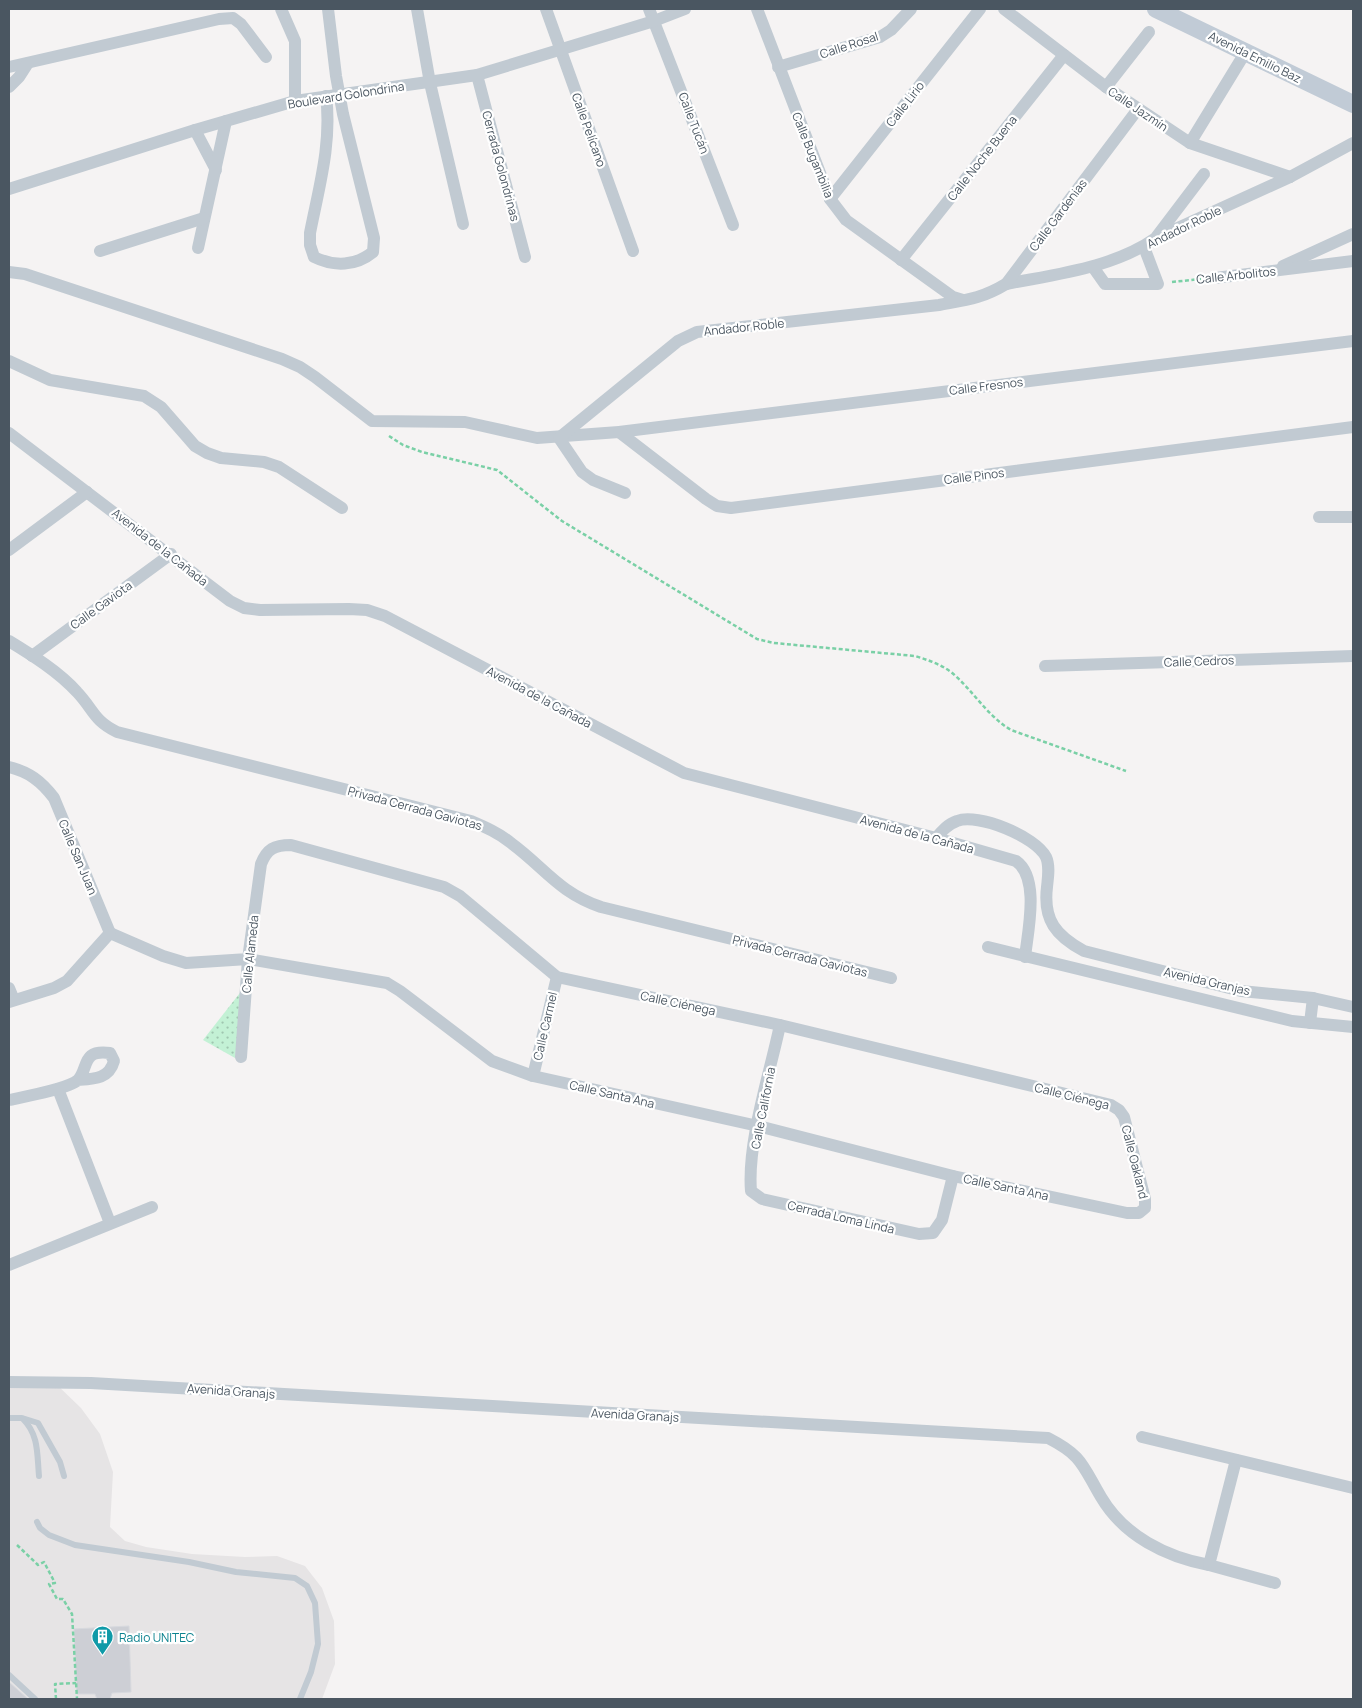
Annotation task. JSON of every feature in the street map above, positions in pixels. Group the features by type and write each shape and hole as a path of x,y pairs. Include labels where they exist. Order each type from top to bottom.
{"street":[{"path":"281,9 295,41 295,101"},
{"path":"326,96 329,118 328,141 310,233 310,245 314,257 325,263 350,263 364,260 373,252 374,238 340,94 328,9"},
{"path":"417,9 430,83 462,224"},
{"name":"Calle Pelícano","path":"546,9 633,251"},
{"name":"Boulevard Golondrina","path":"9,189 194,130 295,101 476,75 560,51 652,15 685,9"},
{"name":"Calle Bugambilia","path":"757,9 830,199 846,220 953,297 964,300"},
{"name":"Calle Rosal","path":"778,67 880,37 891,30 911,9"},
{"name":"Calle Lirio","path":"830,199 980,9"},
{"name":"Calle Jazmín","path":"1004,9 1106,87 1190,143 1290,177"},
{"name":"Avenida Emilio Baz","path":"1156,9 1353,104"},
{"name":"Calle Tucán","path":"652,15 733,225"},
{"path":"9,67 219,19 233,18 241,24 266,57"},
{"path":"1106,87 1148,32"},
{"path":"1190,143 1245,53"},
{"name":"Calle Noche Buena","path":"901,260 1064,55"},
{"path":"9,87 19,77 28,63"},
{"name":"Cerrada Golondrinas","path":"476,75 525,256"},
{"name":"Calle Gardenias","path":"964,300 989,295 1006,284 1138,109"},
{"path":"198,248 226,121"},
{"path":"194,130 216,170"},
{"name":"Andador Roble","path":"1006,284 1093,267 1144,247 1156,238 1290,177 1353,143"},
{"path":"1156,238 1204,174"},
{"path":"100,251 204,218"},
{"path":"1272,272 1353,234"},
{"path":"1093,267 1104,284 1158,284 1144,247"},
{"name":"Calle Arbolitos","path":"1215,278 1353,261"},
{"path":"9,272 25,274 282,359 308,372 372,421"},
{"name":"Andador Roble","path":"559,438 678,341 697,332 939,305 964,300"},
{"name":"Calle Fresnos","path":"372,421 465,422 537,438 559,438 1353,341"},
{"path":"9,361 50,380 144,396 161,407 195,446 207,453 221,458 264,462 279,468 342,508"},
{"name":"Calle Pinos","path":"620,432 706,499 717,506 730,508 1353,427"},
{"name":"Avenida de la Cañada","path":"9,433 170,554 217,592 244,608 260,610 367,610 385,616 684,773 936,838 1016,861 1024,866 1028,877 1030,897 1025,957"},
{"path":"559,438 582,472 594,480 625,493"},
{"path":"9,550 87,492"},
{"path":"1319,517 1353,516"},
{"name":"Calle Gaviota","path":"32,656 170,554"},
{"name":"Privada Cerrada Gaviotas","path":"9,641 32,656 77,692 102,724 117,732 471,821 492,830 512,843 560,886 580,900 601,907 891,978"},
{"name":"Calle Cedros","path":"1045,666 1353,656"},
{"name":"Calle San Juan","path":"9,767 30,774 43,783 54,798 110,933"},
{"name":"Avenida Granjas","path":"936,838 946,827 958,820 973,819 987,822 1025,838 1038,846 1046,857 1049,872 1046,898 1048,914 1055,929 1068,942 1084,951 1241,991 1313,998 1353,1007"},
{"name":"Calle Ciénega","path":"265,852 278,845 291,845 444,887 460,896 557,977 780,1025 1111,1105 1119,1110"},
{"name":"Calle Alameda","path":"241,1057 248,959 260,864 265,852"},
{"path":"1030,897 1046,898"},
{"path":"9,988 11,1001 67,982 110,933"},
{"name":"Calle Santa Ana","path":"110,933 163,956 186,963 248,959 387,984 400,991 492,1061 533,1076 758,1126 954,1176 1127,1214 1139,1214"},
{"name":"Avenida Granjas","path":"988,947 1292,1021 1353,1027"},
{"name":"Calle Carmel","path":"533,1076 557,977"},
{"path":"1310,1023 1313,998"},
{"name":"Calle California","path":"752,1191 750,1176 758,1126 780,1025"},
{"path":"9,1100 58,1089 78,1080"},
{"path":"58,1089 110,1223"},
{"name":"Calle Oakland","path":"1119,1110 1124,1117 1145,1199 1145,1208 1139,1214"},
{"name":"Cerrada Loma Linda","path":"752,1191 762,1199 919,1234 933,1232 942,1220 954,1176"},
{"path":"9,1265 152,1207"},
{"name":"Avenida Granajs","path":"9,1382 90,1383 1048,1438 1069,1449 1086,1468 1102,1498 1123,1524 1154,1548 1190,1562 1209,1565 1275,1583"},
{"path":"1142,1437 1353,1488"},
{"path":"1209,1565 1236,1460"}],"lane":[{"path":"9,1418 22,1418 38,1424 47,1436 60,1462 64,1476"},
{"path":"22,1418 32,1429 36,1441 39,1476"},
{"path":"37,1522 40,1528 49,1535 75,1545 189,1562 236,1572 294,1578 308,1586 315,1602 318,1644 311,1672 300,1699"},
{"path":"9,1675 35,1699"}],"path":[{"name":"Calle Arbolitos","path":"1158,284 1215,278"},
{"path":"372,421 388,436 403,445 422,452 497,470 562,521 757,639 774,643 915,656 935,662 951,672 998,722 1011,730 1126,771"},
{"path":"17,1545 38,1565 44,1562 55,1583 48,1584 57,1600 63,1599 72,1614 77,1699"},
{"path":"56,1699 55,1684 76,1683"}],"shaded area":[{"path":"9,1381 54,1382 81,1408 100,1434 113,1472 110,1527 125,1541 146,1547 192,1554 245,1557 277,1556 305,1566 322,1588 334,1621 335,1664 322,1699 9,1699"}],"green space":[{"path":"243,989 235,1058 203,1040"}],"building":[{"name":"Radio UNITEC","path":"129,1626 131,1692 112,1693 110,1699 97,1699 95,1694 77,1694 74,1629"},
{"path":"9,1682 28,1699 9,1699"}],"place":[{"name":"Radio UNITEC","path":"103,1656"}]}
